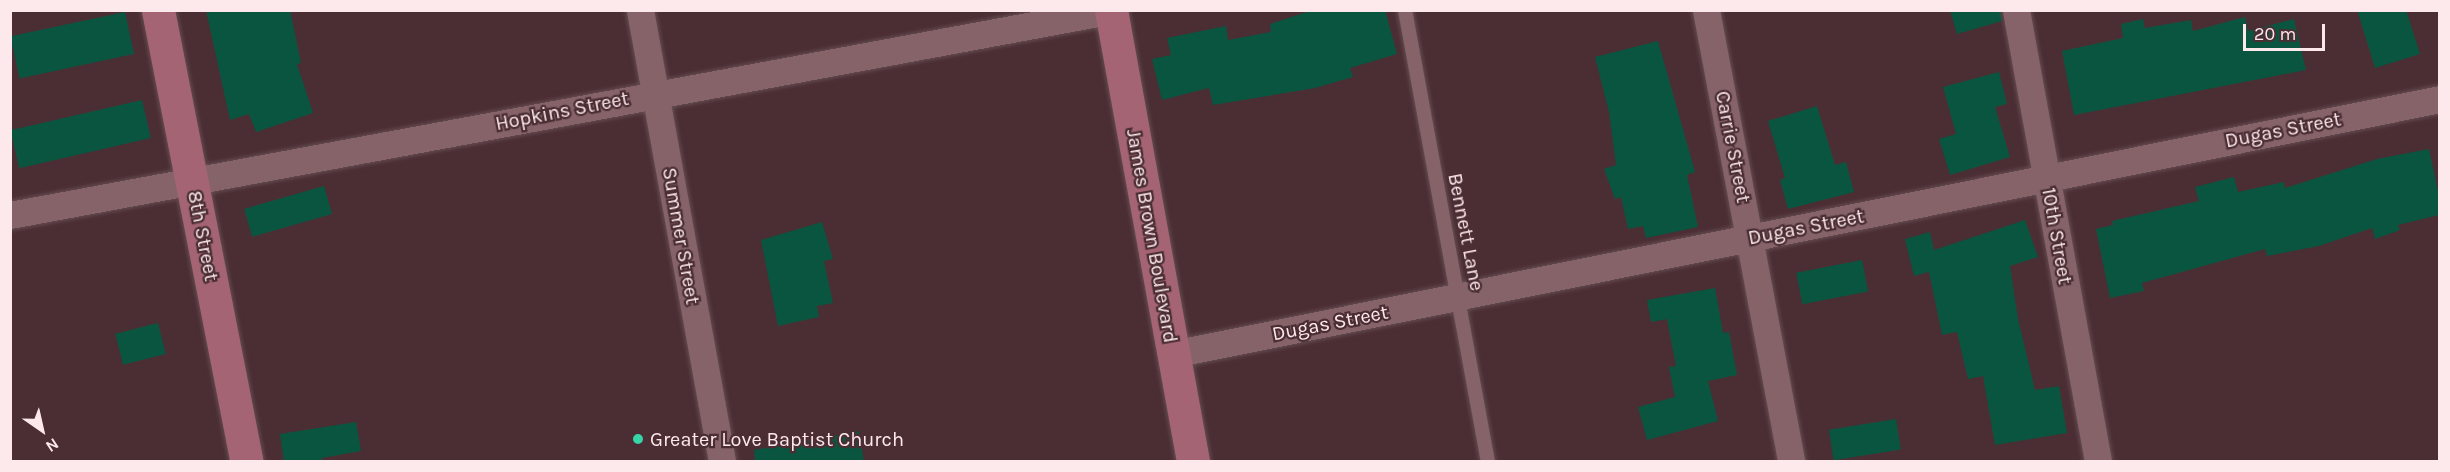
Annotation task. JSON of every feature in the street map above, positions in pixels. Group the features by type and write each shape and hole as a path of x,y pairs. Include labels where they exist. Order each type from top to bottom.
{"street":[{"name":"8th Street","path":"158,10 247,462"},
{"name":"Summer Street","path":"640,10 722,462"},
{"name":"Carrie Street","path":"1706,10 1791,462"},
{"name":"10th Street","path":"2016,10 2098,462"},
{"name":"Hopkins Street","path":"10,215 1112,11"},
{"name":"James Brown Boulevard","path":"1112,11 1193,462"},
{"name":"Dugas Street","path":"1173,354 2439,99"}],"lane":[{"name":"Bennett Lane","path":"1405,10 1488,462"}],"building":[{"path":"206,10 290,10 301,63 297,64 313,113 256,132 249,114 230,120"},
{"path":"1313,10 1385,10 1397,54 1350,68 1353,77 1315,88 1213,105 1209,88 1162,100 1152,59 1171,55 1167,38 1226,26 1228,40 1271,32 1270,24"},
{"path":"1950,10 2001,10 2002,21 1957,34"},
{"path":"2357,10 2406,10 2420,54 2375,68"},
{"path":"125,12 134,54 19,78 11,36"},
{"path":"2245,17 2248,31 2294,19 2306,70 2074,115 2062,51 2123,38 2121,24 2143,19 2145,28 2191,20 2193,31"},
{"path":"1658,41 1695,172 1687,175 1698,227 1646,238 1643,226 1628,229 1621,197 1615,199 1604,169 1616,165 1609,112 1595,57"},
{"path":"1999,72 2007,104 1995,107 2010,157 1950,175 1939,139 1956,134 1943,87"},
{"path":"142,100 151,138 19,168 10,130"},
{"path":"1817,106 1835,165 1846,162 1854,192 1788,209 1780,180 1785,178 1768,121"},
{"path":"2429,149 2439,196 2439,215 2398,225 2400,230 2375,239 2372,228 2319,246 2267,256 2265,249 2142,283 2144,291 2110,298 2096,229 2113,225 2112,221 2199,201 2195,187 2234,177 2238,192 2284,182 2285,188 2377,159"},
{"path":"324,186 332,214 252,237 244,209"},
{"path":"2025,220 2038,257 2010,266 2018,319 2035,390 2059,386 2067,433 1995,445 1983,376 1968,379 1957,332 1942,335 1929,272 1914,276 1905,239 1930,232 1934,250"},
{"path":"822,222 833,259 824,261 833,303 817,306 819,317 778,326 761,240"},
{"path":"1862,260 1868,291 1802,304 1796,273"},
{"path":"1715,288 1723,333 1729,332 1737,375 1708,381 1718,421 1647,440 1638,407 1675,397 1669,367 1676,366 1667,319 1651,322 1647,300"},
{"path":"158,323 166,354 123,365 115,334"},
{"path":"1896,419 1901,450 1834,460 1829,430"},
{"path":"356,422 361,451 322,458 323,462 284,462 280,434"},
{"path":"859,431 864,462 755,462 754,450"}],"place":[{"name":"Greater Love Baptist Church","path":"638,439"}]}
